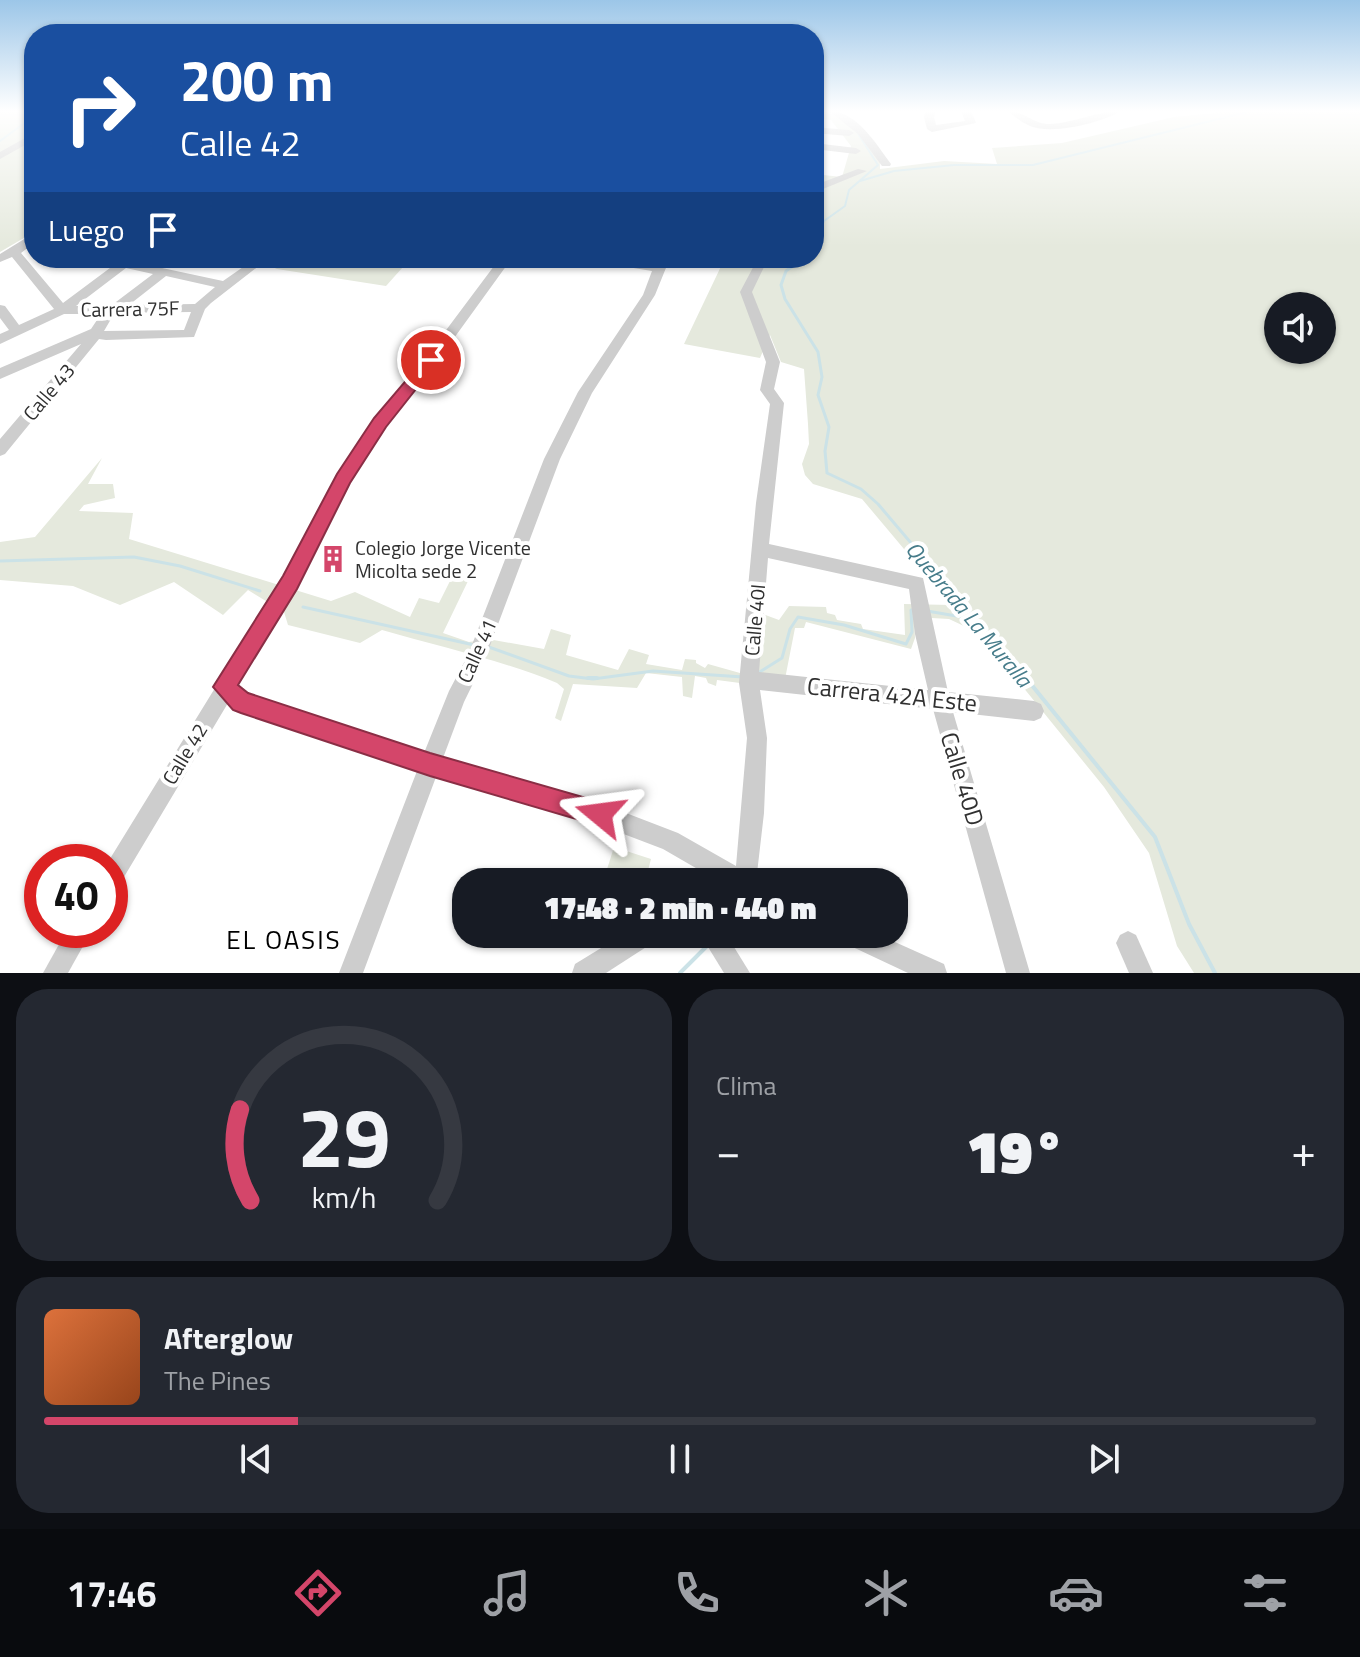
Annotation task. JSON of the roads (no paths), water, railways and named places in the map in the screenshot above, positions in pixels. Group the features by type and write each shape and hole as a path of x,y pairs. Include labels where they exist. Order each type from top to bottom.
{"street":[{"path":"880,156 886,164"},
{"path":"824,187 862,171"},
{"path":"0,258 24,246"},
{"path":"14,252 24,264"},
{"path":"27,268 62,310"},
{"path":"0,339 62,310 118,268"},
{"path":"147,268 223,285"},
{"path":"0,374 96,333 106,336 189,334 199,308 223,285 248,268"},
{"name":"Calle 42","path":"128,849 290,582 343,479 380,422 499,268"},
{"name":"Calle 41","path":"351,973 430,765 476,659 537,494 568,423 649,295 661,268"},
{"name":"Calle 40I","path":"746,868 753,813 757,738 750,672 777,403 767,390 773,362 746,292 757,268"},
{"name":"Calle 43","path":"0,450 113,309 162,273"},
{"name":"Carrera 75F","path":"62,310 199,308"},
{"path":"0,309 17,331"},
{"name":"Calle 40D","path":"761,549 917,583 938,699 1018,973"},
{"name":"Carrera 42A Este","path":"750,672 1034,711"},
{"path":"224,687 241,702 430,765 600,814 670,841 719,868"},
{"path":"1128,943 1141,973"},
{"path":"55,973 70,948"},
{"path":"584,973 624,948"},
{"path":"721,948 738,973"},
{"path":"881,948 935,973"}],"waterway":[{"name":"Quebrada La Muralla","path":"824,221 845,206 849,190 878,165 873,156"},
{"path":"860,181 894,171 954,165 1033,165 1068,156"},
{"name":"Quebrada La Muralla","path":"790,268 781,285 785,299 818,352 822,377 818,395 829,427 825,451 827,473 861,489 878,504 1027,680"},
{"path":"0,561 134,557 180,566 260,591"},
{"path":"303,607 474,645"},
{"path":"758,673 782,658 790,629 798,617 844,625 906,644 912,632 911,610 915,610"},
{"path":"927,611 974,619"},
{"path":"486,646 569,676 593,679 653,671 743,677"},
{"path":"588,678 597,678"},
{"name":"Quebrada La Muralla","path":"1026,678 1155,837 1189,924 1215,973"},
{"path":"680,973 705,948"}],"place":[{"name":"Colegio Jorge Vicente Micolta sede 2","path":"333,559"}],"district":[{"name":"EL OASIS","path":"284,940"}]}
